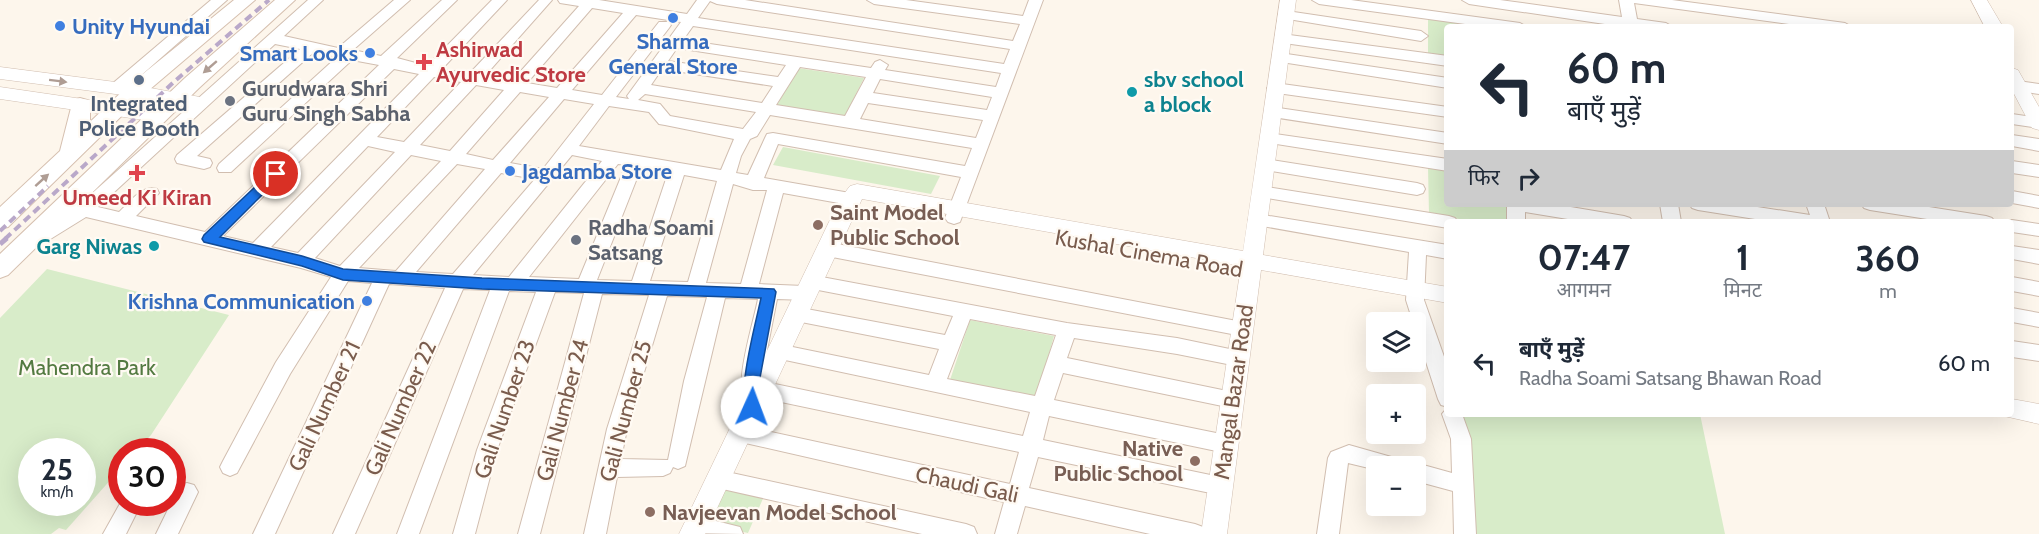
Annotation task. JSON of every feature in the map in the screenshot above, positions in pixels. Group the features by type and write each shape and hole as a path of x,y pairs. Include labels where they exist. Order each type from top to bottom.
{"main road":[{"path":"0,221 69,156 126,90 190,46 243,0"},
{"path":"0,269 174,100 286,0"},
{"path":"69,156 75,138 80,105"}],"street":[{"path":"0,93 80,105 126,90 220,0"},
{"path":"23,247 84,210 316,0"},
{"path":"225,168 403,0"},
{"path":"209,239 450,0"},
{"path":"256,251 500,0"},
{"path":"565,0 591,2 1010,70"},
{"path":"628,105 673,43 686,19 691,0"},
{"path":"686,19 704,0"},
{"path":"717,0 1019,45"},
{"path":"874,0 1028,21"},
{"path":"956,213 1028,21 1035,0 1031,0"},
{"path":"1319,0 1488,24"},
{"path":"1469,0 1625,24"},
{"path":"1626,0 1631,24"},
{"path":"1639,0 1822,24"},
{"path":"1970,0 1982,24"},
{"path":"1979,0 1992,24"},
{"path":"302,261 546,1"},
{"path":"230,467 283,368 343,274 455,156 591,2"},
{"path":"850,122 876,74 907,5"},
{"path":"1287,8 1421,36"},
{"name":"Mangal Bazar Road","path":"1214,534 1287,8"},
{"name":"Gali Number 21","path":"264,534 392,278 499,167 633,10"},
{"path":"1421,14 1422,58"},
{"name":"Gali Number 22","path":"344,534 457,282 547,176 664,25"},
{"path":"274,39 473,80 654,108 666,120 744,135 751,132 796,62"},
{"path":"673,43 1001,93"},
{"path":"204,163 183,159 312,46"},
{"path":"1281,48 1444,61"},
{"path":"1281,48 1444,82"},
{"path":"658,64 783,83"},
{"path":"0,74 126,90 200,103"},
{"path":"640,88 982,144"},
{"path":"1275,88 1444,111"},
{"path":"2021,88 2039,123"},
{"path":"126,90 158,116"},
{"path":"863,97 992,116"},
{"path":"880,127 895,101"},
{"path":"1272,112 1444,138"},
{"path":"2014,119 2039,123"},
{"path":"695,289 734,156 744,135"},
{"path":"753,184 773,138 970,173"},
{"path":"1269,138 1444,164"},
{"path":"365,140 547,176"},
{"path":"2014,141 2039,145"},
{"path":"567,149 776,188 854,195 694,530 732,534"},
{"path":"408,534 508,284 613,158"},
{"path":"1416,217 1418,160"},
{"name":"Gali Number 24","path":"529,534 590,286 635,162"},
{"path":"1265,165 1417,189"},
{"path":"2014,167 2039,171"},
{"path":"639,287 677,170"},
{"path":"748,291 776,188"},
{"path":"1261,192 1444,221"},
{"path":"122,219 151,193"},
{"name":"Kushal Cinema Road","path":"854,195 1416,295 1444,305"},
{"path":"2014,197 2039,202"},
{"path":"1534,207 1606,219"},
{"path":"1717,207 1795,219"},
{"path":"1887,207 1965,219"},
{"path":"84,210 302,261 343,274 457,282 660,289 769,292 809,287 1177,346 1237,358"},
{"path":"1257,220 1444,251"},
{"path":"2014,226 2039,230"},
{"path":"1418,248 1416,295 1444,386"},
{"path":"827,249 1242,329"},
{"path":"2014,252 2039,257"},
{"path":"2014,284 2039,289"},
{"name":"Gali Number 23","path":"464,534 487,450 548,285"},
{"name":"Gali Number 25","path":"595,534 617,429 660,289"},
{"path":"609,468 671,464 718,290"},
{"path":"756,398 752,383 769,292"},
{"name":"Kushal Cinema Road","path":"1416,295 1444,295"},
{"path":"935,384 964,311"},
{"path":"796,314 951,344"},
{"path":"2014,315 2039,320"},
{"path":"1006,534 1042,406 1067,330"},
{"path":"2014,349 2039,354"},
{"path":"778,352 1226,444"},
{"path":"1056,364 1232,400"},
{"path":"2014,396 2039,402"},
{"path":"756,398 1031,446 1220,486"},
{"path":"2014,409 2039,414"},
{"path":"1453,417 1461,440 1465,534"},
{"name":"Chaudi Gali","path":"739,434 1195,534"},
{"path":"1328,534 1338,458 1349,454 1366,458"},
{"path":"1426,475 1463,485"},
{"path":"718,479 966,534"},
{"path":"167,534 187,492"},
{"path":"114,534 124,516"}],"green space":[{"path":"1428,19 1464,24 1444,24 1444,57 1428,54"},
{"path":"798,68 864,78 844,118 776,107"},
{"path":"783,147 940,176 931,194 773,165"},
{"path":"1428,167 1444,170 1444,207 1509,207 1511,219 1459,219 1429,214"},
{"name":"Mahendra Park","path":"47,269 229,315 148,438 108,438 108,483 96,496 96,438 18,438 18,516 78,516 66,530 59,528 51,534 0,534 0,318"},
{"path":"970,320 1054,336 1037,397 950,380"},
{"path":"1456,417 1701,417 1725,534 1468,534"},
{"path":"722,484 765,494 748,533 703,523"}],"railway":[{"path":"5,239 176,80 269,0"},
{"path":"0,231 48,186"},
{"path":"0,244 7,238"}],"place":[{"name":"Sharma General Store","path":"673,18"},
{"name":"Unity Hyundai","path":"60,26"},
{"name":"Smart Looks","path":"370,53"},
{"name":"Ashirwad Ayurvedic Store","path":"424,62"},
{"name":"Integrated Police Booth","path":"139,80"},
{"name":"sbv school a block","path":"1132,92"},
{"name":"Gurudwara Shri Guru Singh Sabha","path":"230,101"},
{"name":"Jagdamba Store","path":"510,171"},
{"name":"Umeed Ki Kiran","path":"137,173"},
{"name":"Saint Model Public School","path":"818,225"},
{"name":"Radha Soami Satsang","path":"576,240"},
{"name":"Garg Niwas","path":"154,246"},
{"name":"Krishna Communication","path":"367,301"},
{"name":"Native Public School","path":"1195,461"},
{"name":"Navjeevan Model School","path":"650,512"}],"route":[{"path":"276,174 209,239 302,261 343,274 383,278 769,292 752,383 752,407"}]}
